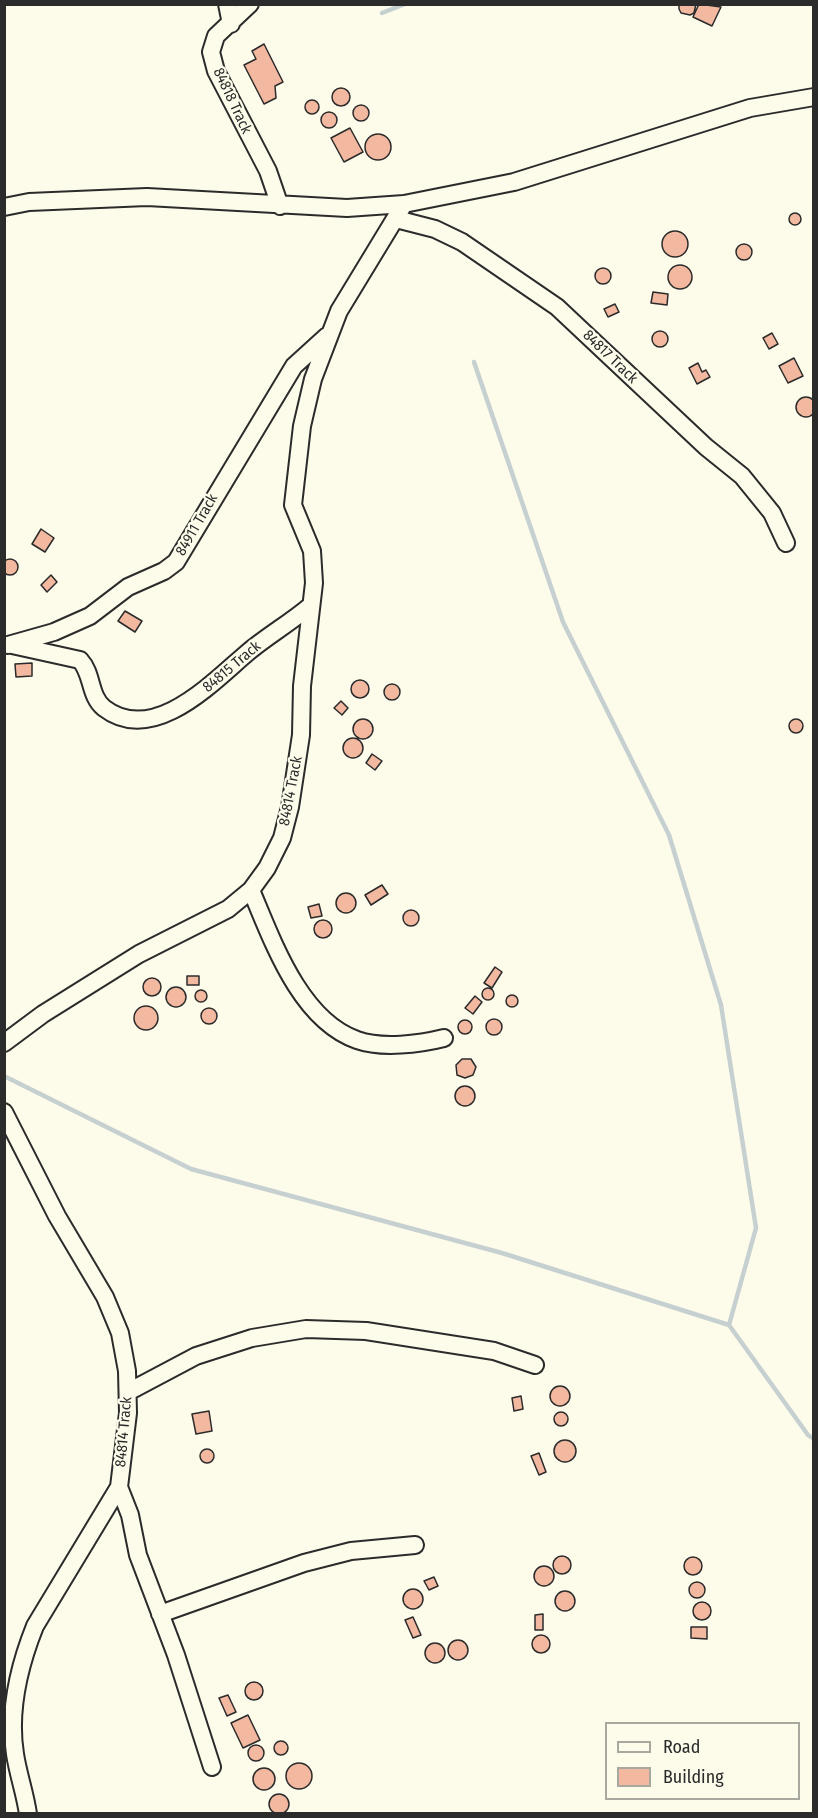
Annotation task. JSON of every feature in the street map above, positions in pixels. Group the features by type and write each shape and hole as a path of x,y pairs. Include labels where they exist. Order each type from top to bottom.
{"street":[{"path":"227,4 231,24"},
{"name":"84818 Track","path":"250,4 216,36 211,52 216,71 268,171 280,206"},
{"path":"4,207 29,202 147,197 215,199 280,206 400,212 514,182 750,108 813,97"},
{"path":"328,335 351,289 376,254 400,212"},
{"name":"84817 Track","path":"400,212 462,242 556,307 706,447 742,476 772,513 786,543"},
{"name":"84814 Track","path":"4,1043 43,1014 138,954 228,909 251,890 267,868 282,838 290,807 301,735 302,686 314,583 312,551 293,505 302,426 328,335"},
{"name":"84911 Track","path":"6,644 54,633 90,616 128,587 164,571 176,562 294,366 328,335"},
{"name":"84815 Track","path":"6,644 80,660 86,667 96,698 103,707 114,715 146,718 166,715 216,683 246,654 310,606"},
{"path":"251,890 276,951 287,969 322,1018 339,1032 360,1042 412,1045 444,1038"},
{"name":"84814 Track","path":"4,1112 57,1216 105,1297 120,1333 127,1371 128,1392 119,1487 130,1515 138,1555 212,1767"},
{"path":"128,1392 195,1356 252,1338 306,1329 366,1331 494,1351 535,1365"},
{"path":"28,1814 15,1752 13,1727 16,1686 25,1650 36,1626 119,1487"},
{"path":"160,1614 304,1563 351,1551 415,1545"}],"building":[{"path":"679,4 696,4 694,13 690,15 681,13 679,9"},
{"path":"699,4 721,7 712,26 693,17"},
{"path":"264,44 283,82 275,86 276,98 264,104 244,65 256,59 252,51"},
{"path":"337,88 345,88 350,93 348,104 337,106 332,101 332,93"},
{"path":"309,100 315,100 319,107 315,114 309,114 305,110 305,104"},
{"path":"358,105 364,105 369,113 367,119 358,121 353,116 353,110"},
{"path":"326,112 332,112 337,120 335,126 326,128 321,123 321,117"},
{"path":"350,128 363,152 344,162 331,138"},
{"path":"378,134 388,137 391,147 388,157 378,160 368,157 365,147 368,137"},
{"path":"797,213 801,219 797,225 793,225 789,217"},
{"path":"675,231 684,235 688,244 684,253 675,257 666,253 662,244 666,235"},
{"path":"744,244 752,252 744,260 736,252"},
{"path":"680,265 689,268 692,277 689,286 680,289 671,286 668,277 671,268"},
{"path":"600,268 606,268 611,276 609,282 600,284 595,279 595,273"},
{"path":"653,292 668,294 667,305 651,303"},
{"path":"615,304 619,312 608,317 604,309"},
{"path":"657,331 663,331 668,339 666,345 657,347 652,342 652,336"},
{"path":"772,333 778,344 769,349 763,338"},
{"path":"794,358 803,376 788,383 779,366"},
{"path":"698,363 702,372 706,370 710,377 697,384 689,368"},
{"path":"806,397 813,400 816,407 813,414 806,417 799,414 796,407 799,400"},
{"path":"41,529 54,538 45,552 32,544"},
{"path":"10,559 18,567 10,575 2,567"},
{"path":"51,575 57,582 47,592 41,585"},
{"path":"125,611 142,621 135,632 118,621"},
{"path":"32,663 32,676 16,677 15,664"},
{"path":"360,680 366,683 369,689 366,695 360,698 354,695 351,689 354,683"},
{"path":"389,684 395,684 400,692 398,698 389,700 384,695 384,689"},
{"path":"341,701 348,708 342,715 334,708"},
{"path":"363,719 370,722 373,729 370,736 363,739 356,736 353,729 356,722"},
{"path":"796,719 801,721 803,726 801,731 796,733 791,731 789,726 791,721"},
{"path":"353,738 360,741 363,748 360,755 353,758 346,755 343,748 346,741"},
{"path":"372,754 382,761 375,770 366,763"},
{"path":"382,885 388,894 371,905 365,895"},
{"path":"346,893 353,896 356,903 353,910 346,913 339,910 336,903 339,896"},
{"path":"319,904 322,916 311,918 308,907"},
{"path":"411,910 419,918 411,926 403,918"},
{"path":"323,920 329,923 332,929 329,935 323,938 317,935 314,929 317,923"},
{"path":"495,967 502,972 492,988 484,983"},
{"path":"187,976 199,976 199,985 187,985"},
{"path":"152,978 160,983 161,987 156,995 152,996 144,991 143,987 148,979"},
{"path":"176,987 183,990 186,997 183,1004 176,1007 169,1004 166,997 169,990"},
{"path":"488,988 494,994 488,1000 482,994"},
{"path":"203,990 206,991 206,1001 199,1002 196,1001 195,994 196,991"},
{"path":"514,995 517,996 517,1006 510,1007 507,1006 506,999 507,996"},
{"path":"475,996 482,1002 473,1014 465,1008"},
{"path":"146,1006 154,1010 158,1018 154,1026 146,1030 138,1026 134,1018 138,1010"},
{"path":"209,1008 215,1010 217,1016 215,1022 209,1024 203,1022 201,1016 203,1010"},
{"path":"491,1019 497,1019 502,1027 500,1033 491,1035 486,1030 486,1024"},
{"path":"462,1020 468,1020 472,1027 468,1034 462,1034 458,1030 458,1024"},
{"path":"462,1059 471,1059 476,1067 473,1075 465,1078 457,1075 456,1065"},
{"path":"461,1086 469,1086 475,1092 475,1100 469,1106 461,1106 455,1100 455,1092"},
{"path":"560,1386 567,1389 570,1396 567,1403 560,1406 553,1403 550,1396 553,1389"},
{"path":"521,1396 523,1409 514,1411 512,1398"},
{"path":"209,1411 212,1431 196,1434 192,1414"},
{"path":"558,1412 564,1412 568,1419 564,1426 558,1426 554,1422 554,1416"},
{"path":"565,1440 575,1447 576,1451 569,1461 565,1462 555,1455 554,1451 561,1441"},
{"path":"204,1449 210,1449 214,1456 210,1463 204,1463 200,1459 200,1453"},
{"path":"539,1453 546,1472 539,1475 531,1456"},
{"path":"562,1556 568,1559 571,1565 568,1571 562,1574 556,1571 553,1565 556,1559"},
{"path":"693,1557 699,1560 702,1566 699,1572 693,1575 687,1572 684,1566 687,1560"},
{"path":"544,1566 551,1569 554,1576 551,1583 544,1586 537,1583 534,1576 537,1569"},
{"path":"434,1577 438,1586 429,1590 424,1581"},
{"path":"697,1582 703,1584 705,1590 703,1596 697,1598 691,1596 689,1590 691,1584"},
{"path":"413,1589 420,1592 423,1599 420,1606 413,1609 406,1606 403,1599 406,1592"},
{"path":"565,1591 572,1594 575,1601 572,1608 565,1611 558,1608 555,1601 558,1594"},
{"path":"702,1602 708,1605 711,1611 708,1617 702,1620 696,1617 693,1611 696,1605"},
{"path":"543,1614 543,1630 535,1630 535,1615"},
{"path":"413,1617 421,1635 413,1638 405,1620"},
{"path":"691,1627 707,1627 707,1639 691,1638"},
{"path":"541,1635 547,1638 550,1644 547,1650 541,1653 535,1650 532,1644 535,1638"},
{"path":"458,1640 465,1643 468,1650 465,1657 458,1660 451,1657 448,1650 451,1643"},
{"path":"435,1643 442,1646 445,1653 442,1660 435,1663 428,1660 425,1653 428,1646"},
{"path":"254,1682 260,1685 263,1691 260,1697 254,1700 248,1697 245,1691 248,1685"},
{"path":"228,1695 236,1712 227,1716 219,1698"},
{"path":"248,1715 260,1740 243,1748 231,1723"},
{"path":"281,1741 286,1743 288,1748 286,1753 281,1755 276,1753 274,1748 276,1743"},
{"path":"256,1745 264,1753 256,1761 248,1753"},
{"path":"299,1763 308,1767 312,1776 308,1785 299,1789 290,1785 286,1776 290,1767"},
{"path":"260,1768 268,1768 275,1775 275,1783 268,1790 260,1790 253,1783 253,1775"},
{"path":"279,1794 286,1797 289,1804 286,1811 279,1814 272,1811 269,1804 272,1797"}],"waterway":[{"path":"382,13 405,4"},
{"path":"474,362 563,622 669,835 721,1005 756,1228 729,1325"},
{"path":"4,1076 191,1169 502,1253 729,1325 808,1435 814,1439"}]}
